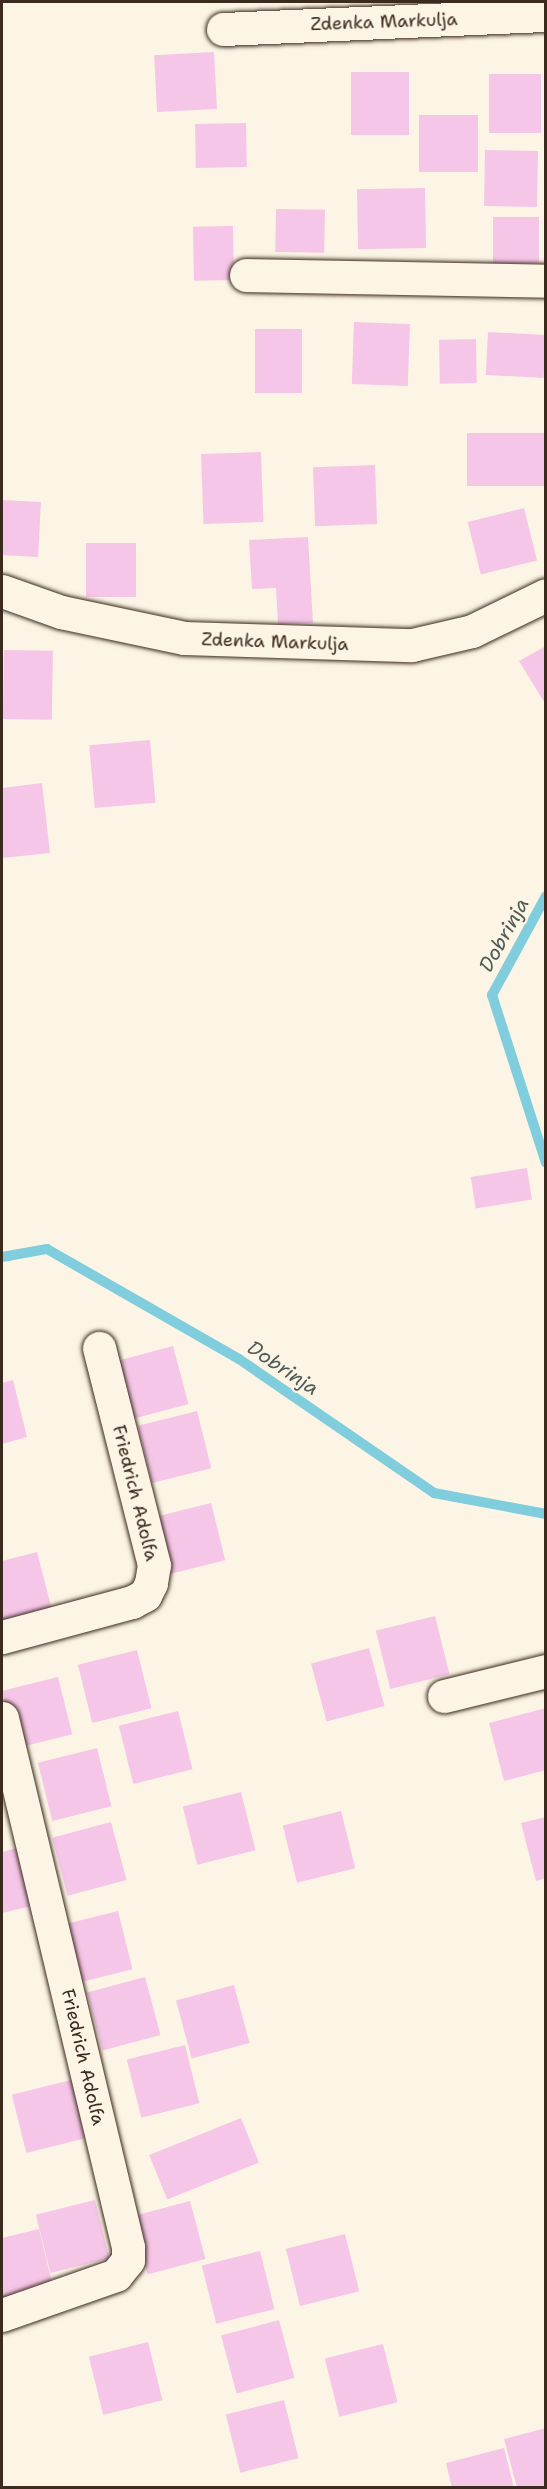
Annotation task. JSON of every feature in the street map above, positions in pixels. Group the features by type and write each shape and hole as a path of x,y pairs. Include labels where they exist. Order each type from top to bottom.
{"street":[{"name":"Zdenka Markulja","path":"223,29 546,15"},
{"path":"246,275 546,281"},
{"name":"Zdenka Markulja","path":"2,591 61,612 184,638 412,645 472,631 546,596"},
{"name":"Friedrich Adolfa","path":"2,1637 132,1602 145,1595 151,1583 154,1565 99,1348"},
{"path":"444,1696 546,1671"},
{"name":"Friedrich Adolfa","path":"2,1718 128,2247 128,2260 116,2275 2,2315"}],"building":[{"path":"214,52 217,109 157,112 154,55"},
{"path":"351,72 409,72 409,135 351,135"},
{"path":"489,74 541,74 541,133 489,133"},
{"path":"419,115 478,115 478,172 419,172"},
{"path":"246,123 247,167 196,168 195,124"},
{"path":"485,150 538,151 537,207 484,206"},
{"path":"425,188 426,248 358,249 357,189"},
{"path":"276,209 325,210 324,253 275,252"},
{"path":"493,217 539,217 539,263 493,263"},
{"path":"233,226 234,280 194,281 193,227"},
{"path":"354,322 410,324 408,386 352,384"},
{"path":"255,329 302,329 302,393 255,393"},
{"path":"488,332 546,335 544,378 486,375"},
{"path":"476,339 477,383 440,384 439,340"},
{"path":"467,433 544,433 544,486 467,486"},
{"path":"261,452 263,522 203,524 201,454"},
{"path":"375,465 377,524 315,526 313,467"},
{"path":"2,500 41,502 38,557 2,555"},
{"path":"524,508 537,560 481,574 468,522"},
{"path":"308,537 313,623 278,624 276,588 252,589 249,540"},
{"path":"86,543 136,543 136,597 86,597"},
{"path":"546,646 546,705 519,661"},
{"path":"4,650 53,651 52,720 3,719"},
{"path":"150,740 155,803 95,808 89,745"},
{"path":"42,783 50,853 2,858 2,788"},
{"path":"527,1168 532,1200 476,1209 471,1177"},
{"path":"173,1346 189,1404 131,1419 115,1362"},
{"path":"13,1380 27,1437 2,1444 2,1383"},
{"path":"197,1411 211,1468 152,1483 138,1426"},
{"path":"211,1503 225,1560 166,1575 152,1518"},
{"path":"37,1552 52,1610 2,1623 2,1561"},
{"path":"435,1616 450,1674 390,1689 376,1631"},
{"path":"369,1648 385,1706 327,1721 311,1664"},
{"path":"137,1650 152,1708 92,1723 78,1665"},
{"path":"58,1677 72,1734 16,1748 2,1691"},
{"path":"546,1708 546,1770 504,1781 489,1723"},
{"path":"178,1711 193,1769 133,1784 119,1726"},
{"path":"97,1748 112,1806 52,1821 38,1763"},
{"path":"241,1792 256,1850 197,1865 183,1807"},
{"path":"341,1811 355,1868 297,1883 283,1826"},
{"path":"546,1817 546,1878 536,1881 521,1823"},
{"path":"111,1822 127,1880 68,1896 52,1838"},
{"path":"17,1848 32,1906 2,1913 2,1852"},
{"path":"118,1911 133,1969 74,1984 60,1926"},
{"path":"145,1977 161,2035 103,2050 87,1993"},
{"path":"234,1985 250,2043 192,2058 176,2001"},
{"path":"185,2045 200,2103 141,2118 127,2060"},
{"path":"71,2080 86,2138 26,2153 12,2095"},
{"path":"241,2118 259,2163 167,2200 149,2155"},
{"path":"95,2200 110,2258 50,2273 36,2215"},
{"path":"190,2201 206,2259 148,2274 132,2217"},
{"path":"39,2229 53,2287 2,2300 2,2238"},
{"path":"345,2234 359,2291 300,2306 286,2249"},
{"path":"260,2251 275,2309 216,2324 202,2266"},
{"path":"279,2320 295,2378 237,2393 221,2336"},
{"path":"148,2342 163,2400 103,2415 89,2357"},
{"path":"383,2344 398,2402 339,2417 325,2359"},
{"path":"284,2400 299,2458 240,2473 226,2415"},
{"path":"546,2428 546,2488 517,2488 504,2439"},
{"path":"504,2448 514,2488 452,2488 446,2463"}],"waterway":[{"name":"Dobrinja","path":"546,896 492,995 546,1163"},
{"name":"Dobrinja","path":"2,1257 47,1249 239,1359 434,1493 546,1514"}]}
